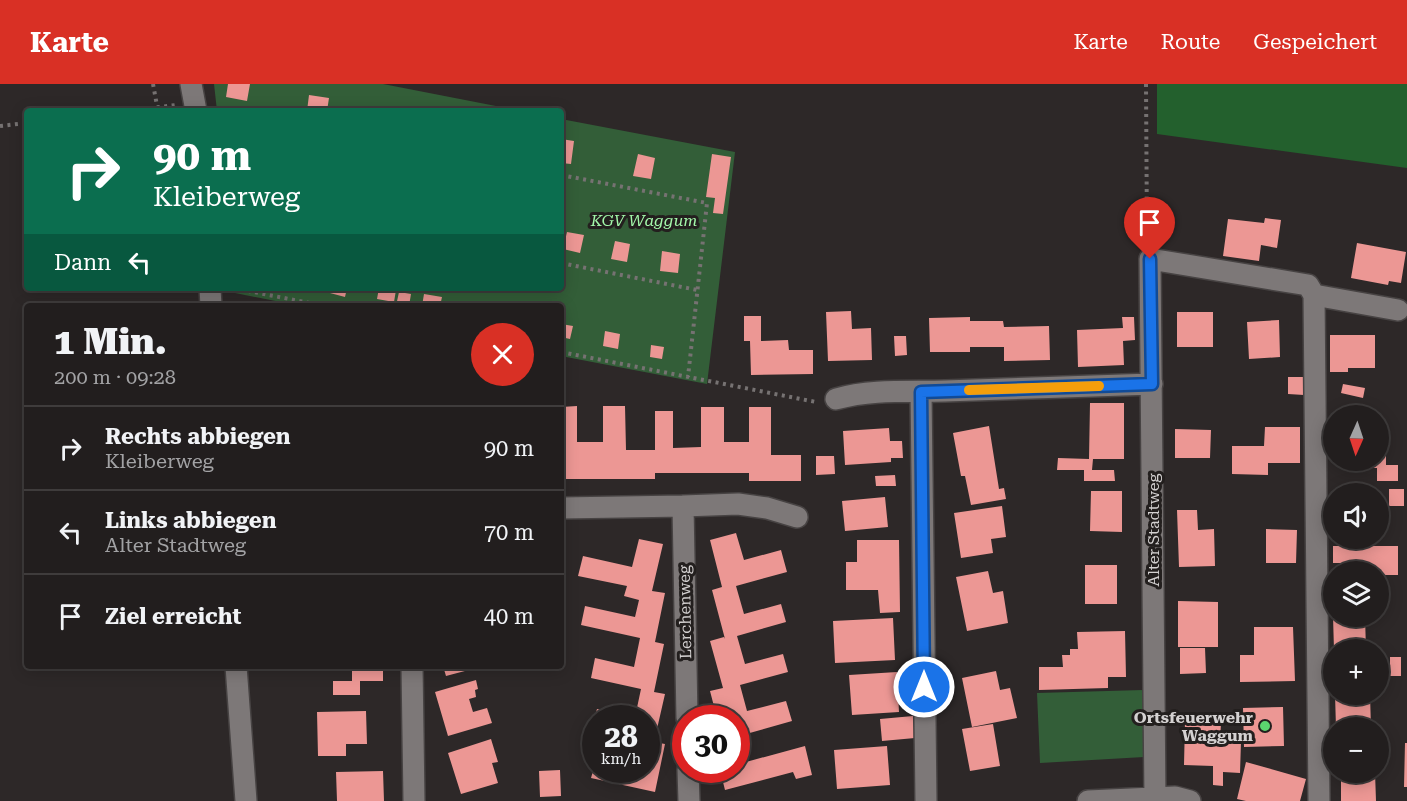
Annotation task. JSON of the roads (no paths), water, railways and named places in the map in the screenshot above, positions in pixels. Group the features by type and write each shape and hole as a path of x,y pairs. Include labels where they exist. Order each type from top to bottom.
{"street":[{"name":"Alter Stadtweg","path":"1155,799 1150,259 1308,285 1314,295"},
{"path":"1319,801 1314,295 1398,310"},
{"path":"836,399 855,393 878,391 921,392 1152,384"},
{"path":"921,392 926,801"},
{"path":"564,508 738,504 767,508 797,517"},
{"name":"Lerchenweg","path":"683,506 687,705"},
{"path":"236,669 246,801"},
{"path":"412,669 414,801"},
{"path":"688,783 689,801"},
{"path":"1088,801 1175,797 1190,801"}],"place":[{"name":"Ortsfeuerwehr Waggum","path":"1265,726"}],"park label":[{"name":"KGV Waggum","path":"644,220"}]}
